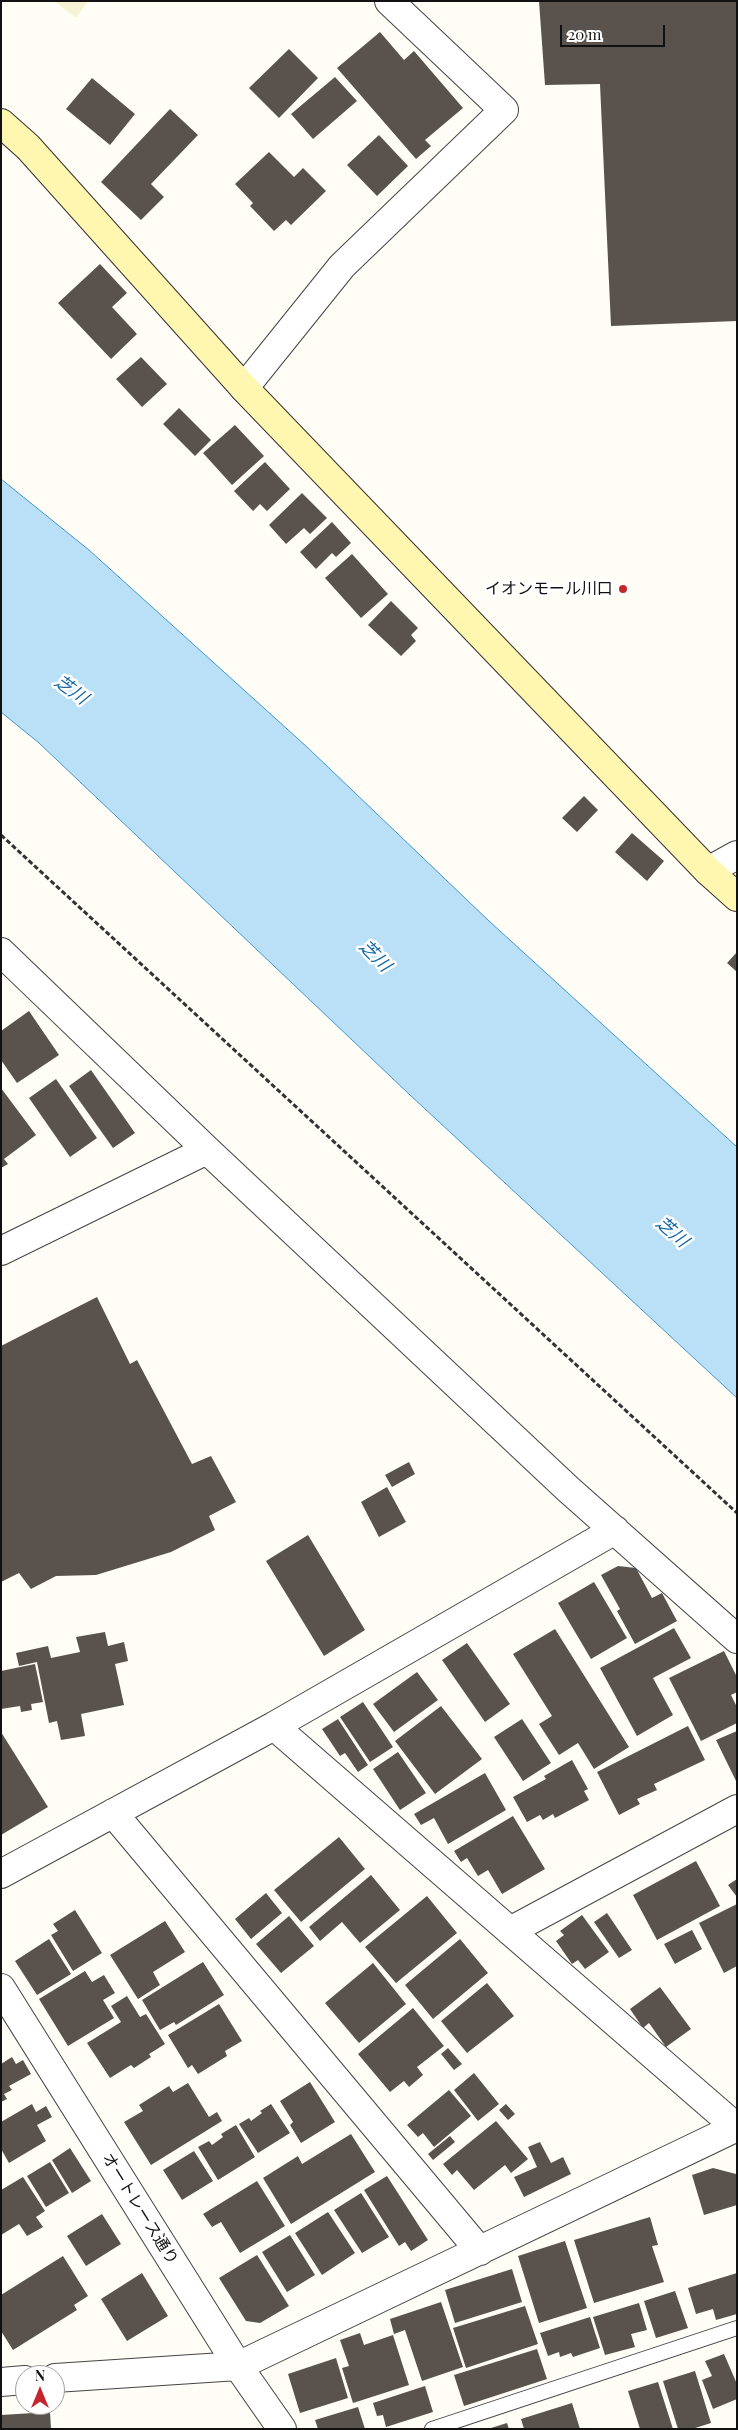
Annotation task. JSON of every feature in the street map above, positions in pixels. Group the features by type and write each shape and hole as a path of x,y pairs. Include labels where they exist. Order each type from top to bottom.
{"street":[{"path":"244,388 342,266 504,110 389,1"},
{"path":"1,123 28,147 244,388 708,871 737,897"},
{"path":"708,871 737,855"},
{"path":"1,952 207,1150 568,1489 737,1638"},
{"path":"1,1252 207,1150"},
{"path":"1,1874 274,1726 615,1530"},
{"path":"65,2377 238,2366 737,2128 274,1726"},
{"path":"510,1931 737,1809"},
{"path":"113,1813 480,2250"},
{"name":"オートレース通り","path":"1,1988 238,2366 282,2429"},
{"path":"1,2382 15,2381"}],"lane":[{"path":"432,2429 737,2328"}],"path":[{"path":"1,835 737,1513"}],"shaded area":[{"path":"54,1 88,1 76,18"}],"water":[{"name":"芝川","path":"1,479 89,550 307,747 489,921 737,1147 737,1398 410,1095 39,743 1,712"}],"building":[{"path":"539,1 737,1 737,321 611,326 600,84 545,85"},
{"path":"380,32 404,60 414,51 463,108 425,140 431,146 416,159 337,68"},
{"path":"289,49 318,78 279,118 249,88"},
{"path":"335,77 357,101 313,139 291,114"},
{"path":"92,78 135,114 110,145 66,109"},
{"path":"170,109 198,135 151,184 164,197 141,220 101,182"},
{"path":"379,135 408,166 377,196 347,165"},
{"path":"269,152 294,177 303,168 326,191 291,225 286,220 274,231 250,206 253,203 235,184"},
{"path":"100,264 127,293 112,307 137,334 111,359 58,303"},
{"path":"141,357 167,384 142,407 116,379"},
{"path":"179,408 211,440 195,456 163,424"},
{"path":"235,425 264,456 232,485 203,453"},
{"path":"265,462 290,489 267,511 260,504 253,511 234,491"},
{"path":"302,493 327,518 310,534 304,528 286,544 269,525"},
{"path":"332,522 351,543 336,557 332,553 316,569 300,552"},
{"path":"352,554 388,594 361,618 325,578"},
{"path":"391,601 418,628 411,635 416,641 401,656 368,625"},
{"path":"584,796 598,810 577,832 562,818"},
{"path":"632,833 664,861 647,881 615,852"},
{"path":"737,952 737,972 727,963"},
{"path":"29,1011 59,1055 17,1083 1,1060 1,1031"},
{"path":"91,1070 135,1133 113,1148 69,1086"},
{"path":"56,1079 97,1138 70,1157 29,1098"},
{"path":"1,1088 36,1135 4,1159 8,1164 1,1168"},
{"path":"97,1297 130,1364 137,1360 192,1464 211,1456 236,1502 209,1516 215,1530 171,1552 96,1575 56,1576 31,1589 19,1573 1,1582 1,1346"},
{"path":"409,1462 415,1474 392,1487 385,1475"},
{"path":"387,1487 406,1522 379,1537 361,1502"},
{"path":"308,1535 365,1630 324,1656 266,1561"},
{"path":"618,1566 636,1568 652,1598 662,1593 677,1621 635,1644 617,1611 620,1609 601,1575"},
{"path":"594,1582 627,1638 591,1659 558,1603"},
{"path":"674,1628 691,1658 653,1678 673,1715 637,1736 600,1668"},
{"path":"555,1629 629,1747 594,1769 578,1743 559,1755 539,1724 552,1716 513,1654"},
{"path":"105,1632 108,1646 124,1642 128,1661 115,1664 124,1705 81,1714 85,1736 61,1740 57,1721 49,1723 37,1662 19,1666 16,1653 48,1646 51,1658 80,1652 76,1637"},
{"path":"467,1643 510,1704 485,1722 442,1660"},
{"path":"724,1651 737,1677 737,1692 731,1695 737,1707 737,1723 701,1741 669,1678"},
{"path":"35,1664 43,1702 31,1704 32,1710 21,1712 20,1706 1,1709 1,1671"},
{"path":"417,1672 438,1700 394,1732 373,1704"},
{"path":"363,1702 393,1747 370,1762 340,1717"},
{"path":"441,1706 482,1759 435,1794 395,1741"},
{"path":"338,1719 368,1765 358,1772 345,1753 340,1756 322,1729"},
{"path":"522,1719 551,1763 523,1781 494,1737"},
{"path":"688,1726 705,1760 654,1784 657,1790 637,1799 640,1804 619,1815 597,1772"},
{"path":"737,1731 737,1783 716,1740"},
{"path":"1,1732 48,1807 1,1835"},
{"path":"398,1752 426,1793 400,1810 373,1769"},
{"path":"572,1760 588,1789 584,1791 589,1800 555,1818 553,1814 543,1820 540,1815 527,1822 513,1797 546,1779 544,1776"},
{"path":"485,1773 506,1810 448,1844 434,1818 421,1825 414,1814"},
{"path":"513,1816 545,1869 502,1894 488,1870 478,1876 467,1858 461,1862 454,1851"},
{"path":"339,1837 365,1869 301,1922 274,1890"},
{"path":"696,1861 720,1906 657,1940 633,1895"},
{"path":"371,1875 400,1910 360,1943 342,1922 320,1941 309,1927"},
{"path":"737,1879 737,1897 728,1885"},
{"path":"266,1893 282,1913 251,1939 235,1919"},
{"path":"427,1896 457,1933 396,1983 365,1947"},
{"path":"737,1904 737,1966 724,1973 699,1923"},
{"path":"75,1910 102,1953 73,1971 51,1935 58,1931 53,1924"},
{"path":"607,1913 632,1950 619,1958 594,1922"},
{"path":"582,1915 609,1952 585,1969 578,1960 572,1964 556,1941 564,1935 560,1931"},
{"path":"289,1916 314,1946 281,1973 256,1944"},
{"path":"165,1921 185,1952 153,1972 160,1985 138,1999 110,1955"},
{"path":"692,1930 702,1949 675,1964 664,1944"},
{"path":"49,1939 71,1974 37,1995 15,1961"},
{"path":"460,1939 488,1973 433,2019 405,1985"},
{"path":"203,1962 224,1995 176,2025 174,2022 160,2030 142,2000"},
{"path":"373,1963 406,2004 359,2043 325,2003"},
{"path":"85,1971 92,1982 104,1975 115,1993 103,2000 114,2018 68,2046 39,1999"},
{"path":"487,1983 514,2016 467,2053 441,2021"},
{"path":"660,1987 691,2029 666,2047 649,2023 643,2028 630,2009"},
{"path":"127,1996 140,2017 146,2014 165,2044 149,2054 151,2057 134,2068 131,2065 110,2078 87,2043 121,2022 111,2006"},
{"path":"219,2004 242,2041 225,2051 227,2056 198,2074 192,2065 188,2068 168,2035"},
{"path":"413,2008 444,2046 417,2067 423,2075 409,2087 404,2081 390,2092 358,2054"},
{"path":"448,2048 462,2064 454,2070 441,2054"},
{"path":"12,2057 16,2064 23,2060 31,2074 9,2086 12,2090 4,2094 7,2099 1,2102 1,2064"},
{"path":"474,2073 499,2104 478,2121 454,2090"},
{"path":"310,2082 335,2122 301,2143 290,2125 293,2122 280,2101"},
{"path":"188,2083 209,2117 217,2112 222,2121 151,2165 124,2122 143,2111 139,2105 169,2086 173,2092"},
{"path":"449,2090 471,2116 434,2147 423,2133 418,2137 407,2125"},
{"path":"32,2104 36,2112 46,2106 52,2117 37,2125 46,2141 9,2163 1,2149 1,2122"},
{"path":"271,2104 290,2133 258,2153 239,2124 249,2118 251,2121 262,2113 260,2111"},
{"path":"506,2104 515,2114 508,2120 499,2110"},
{"path":"496,2121 528,2159 511,2173 505,2165 474,2190 457,2170 452,2175 443,2164"},
{"path":"236,2125 255,2157 218,2180 198,2147 209,2141 212,2145 223,2137 221,2134"},
{"path":"351,2134 375,2172 291,2224 263,2178 298,2156 302,2164"},
{"path":"450,2136 455,2142 433,2160 428,2154"},
{"path":"540,2142 551,2163 563,2157 571,2174 524,2197 514,2177 537,2167 528,2147"},
{"path":"70,2148 91,2181 72,2193 52,2160"},
{"path":"194,2151 213,2181 182,2200 163,2170"},
{"path":"50,2162 69,2193 46,2207 27,2176"},
{"path":"713,2168 736,2174 737,2205 704,2215 692,2175"},
{"path":"387,2176 428,2240 411,2251 405,2242 399,2246 364,2190"},
{"path":"23,2177 45,2211 36,2217 43,2227 27,2236 19,2224 1,2235 1,2190"},
{"path":"257,2181 285,2226 240,2253 221,2222 212,2227 203,2214"},
{"path":"361,2193 389,2237 362,2253 334,2210"},
{"path":"328,2212 355,2253 322,2275 295,2233"},
{"path":"102,2214 121,2244 86,2266 67,2236"},
{"path":"650,2217 658,2245 652,2246 664,2282 594,2303 574,2240"},
{"path":"290,2235 315,2275 287,2292 262,2252"},
{"path":"565,2241 587,2308 539,2323 518,2256"},
{"path":"257,2255 289,2306 260,2323 246,2321 219,2278"},
{"path":"63,2256 88,2296 74,2305 77,2310 13,2350 1,2331 1,2295"},
{"path":"512,2269 522,2302 455,2323 445,2290"},
{"path":"142,2273 168,2316 127,2341 101,2299"},
{"path":"737,2273 737,2314 716,2320 713,2309 696,2314 688,2288"},
{"path":"675,2291 688,2328 656,2338 644,2301"},
{"path":"441,2302 463,2367 422,2381 405,2330 394,2334 390,2319"},
{"path":"639,2303 647,2330 631,2334 635,2347 605,2355 593,2317"},
{"path":"525,2306 538,2344 466,2368 453,2328"},
{"path":"590,2317 600,2348 573,2357 571,2353 560,2357 559,2352 548,2356 540,2333"},
{"path":"360,2333 364,2345 393,2335 409,2385 353,2403 342,2368 349,2366 340,2340"},
{"path":"537,2349 547,2379 464,2406 454,2375"},
{"path":"724,2354 737,2384 737,2399 713,2409 702,2380 712,2376 705,2361"},
{"path":"336,2358 348,2398 300,2413 288,2374"},
{"path":"695,2371 711,2423 692,2429 678,2429 663,2381"},
{"path":"658,2382 673,2429 640,2429 628,2391"},
{"path":"425,2386 433,2412 386,2427 383,2415 377,2416 373,2403"},
{"path":"572,2403 580,2429 524,2429 521,2419"},
{"path":"358,2407 365,2429 318,2429 315,2420"},
{"path":"1,2415 50,2415 51,2429 1,2429"},
{"path":"507,2423 509,2429 491,2429 491,2428"}],"place":[{"name":"イオンモール川口","path":"623,589"}]}
